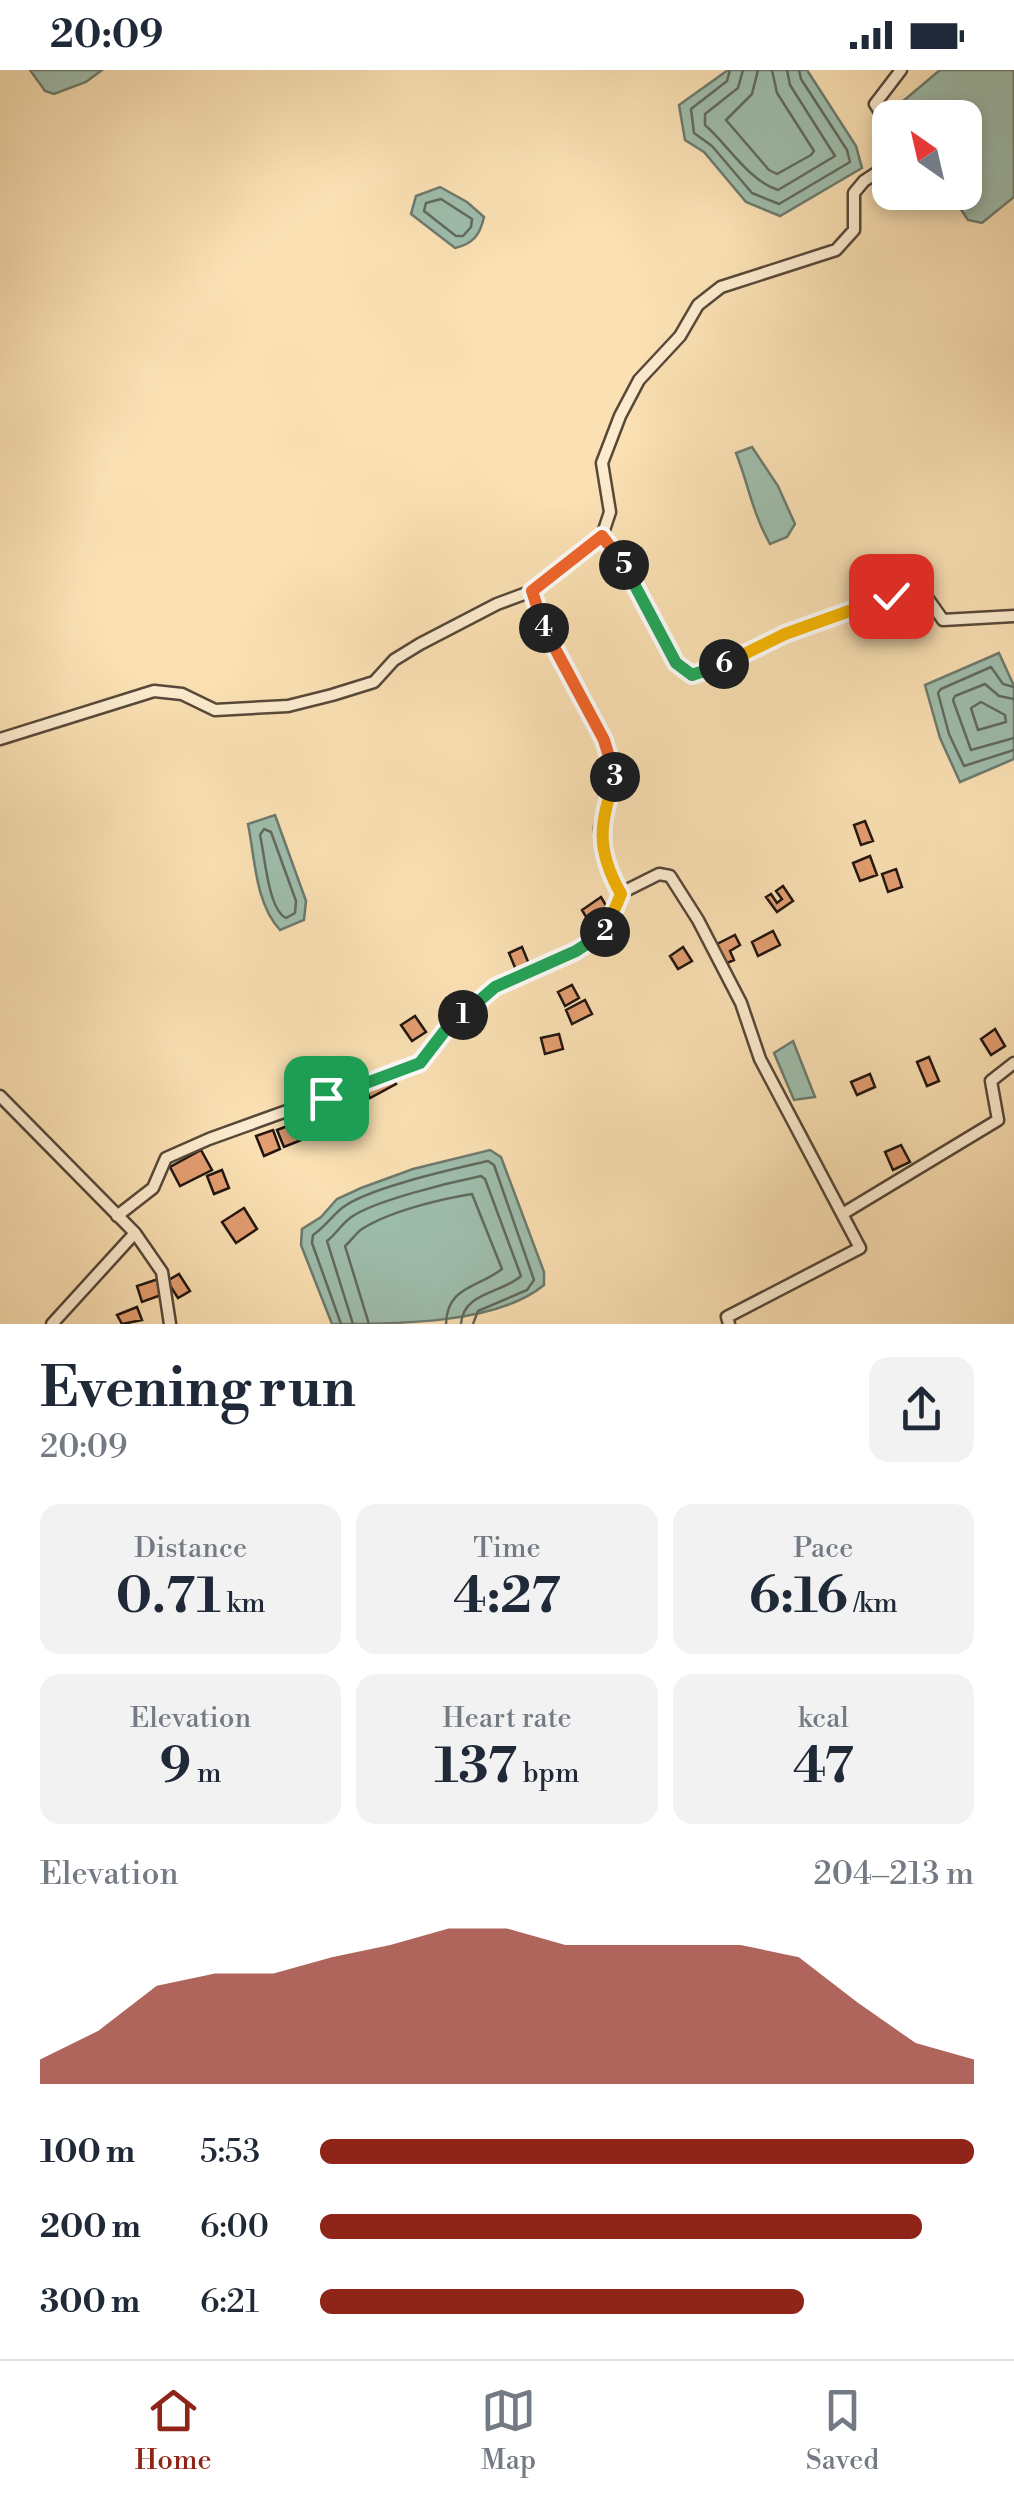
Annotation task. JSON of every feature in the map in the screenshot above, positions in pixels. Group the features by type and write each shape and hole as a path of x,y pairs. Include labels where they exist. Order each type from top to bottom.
{"street":[{"path":"878,100 901,70"},
{"path":"0,739 154,691 182,694 215,710 288,706 332,696 374,682 394,660 420,644 532,591 602,536 610,512 602,463 620,416 639,380 680,336 698,305 722,287 836,250 854,230 854,193 872,176"},
{"path":"602,536 624,566 676,663 692,675 718,668 785,634 915,590 926,596 943,620 1014,616"},
{"path":"532,591 542,625 604,740 615,777 600,828 607,866 621,894"},
{"path":"116,1216 153,1188 166,1158 420,1063 450,1024 495,987 576,951 605,932 621,894 659,874 670,876 732,986 760,1059 860,1248 727,1317 729,1324"},
{"path":"844,1213 998,1120 991,1082 1014,1063"},
{"path":"0,1096 135,1234 162,1272 170,1324"},
{"path":"52,1324 135,1234"}],"water":[{"path":"30,70 102,70 86,82 54,94 45,91"},
{"path":"728,70 807,70 856,146 862,168 780,216 746,202 704,152 685,140 679,105"},
{"path":"940,70 1014,70 1014,197 982,223 968,220 961,210 982,210 982,100 904,100"},
{"path":"440,187 484,217 475,238 467,244 455,248 411,214 416,196"},
{"path":"752,447 778,486 795,524 787,537 770,544 736,453"},
{"path":"999,653 1014,686 1014,759 960,782 940,738 925,685"},
{"path":"275,815 306,901 304,920 280,930 261,894 248,824"},
{"path":"793,1041 815,1097 794,1100 774,1053"},
{"path":"490,1150 501,1157 544,1272 544,1285 500,1308 473,1314 415,1322 332,1324 301,1245 302,1229 321,1217 337,1199 361,1188 413,1169"}],"building":[{"path":"865,821 873,841 861,845 854,825"},
{"path":"870,856 877,875 860,881 853,863"},
{"path":"896,869 902,887 888,892 882,874"},
{"path":"783,886 793,901 777,912 766,897 771,894 777,903 782,899 776,891"},
{"path":"601,897 608,909 589,922 582,910"},
{"path":"773,931 780,945 758,956 752,942"},
{"path":"735,935 740,945 730,951 734,960 725,964 715,945"},
{"path":"522,947 529,964 516,970 509,953"},
{"path":"683,947 692,961 678,969 670,956"},
{"path":"572,985 579,998 565,1006 558,992"},
{"path":"585,1000 592,1014 572,1024 566,1010"},
{"path":"415,1016 426,1032 412,1041 401,1025"},
{"path":"995,1029 1005,1046 991,1055 981,1039"},
{"path":"559,1034 563,1049 545,1054 541,1038"},
{"path":"929,1057 939,1081 927,1086 917,1062"},
{"path":"870,1074 875,1087 857,1095 851,1082"},
{"path":"391,1076 396,1084 370,1098 366,1090"},
{"path":"303,1120 309,1137 284,1147 277,1130"},
{"path":"273,1130 280,1149 264,1156 256,1136"},
{"path":"901,1145 910,1162 893,1170 885,1152"},
{"path":"201,1150 212,1170 180,1186 170,1167"},
{"path":"222,1170 229,1188 214,1194 207,1176"},
{"path":"244,1208 257,1229 236,1243 222,1222"},
{"path":"179,1274 190,1291 178,1298 167,1281"},
{"path":"158,1279 164,1294 142,1302 137,1286"},
{"path":"137,1307 142,1320 122,1324 117,1315"}],"route":[{"path":"326,1098 420,1063 450,1024 495,987 576,951 605,932 619,903 621,894 602,851 600,828 615,777 604,740 542,625 532,591 548,575 602,536 634,582 676,663 692,675 718,668 785,634 891,596"}]}
